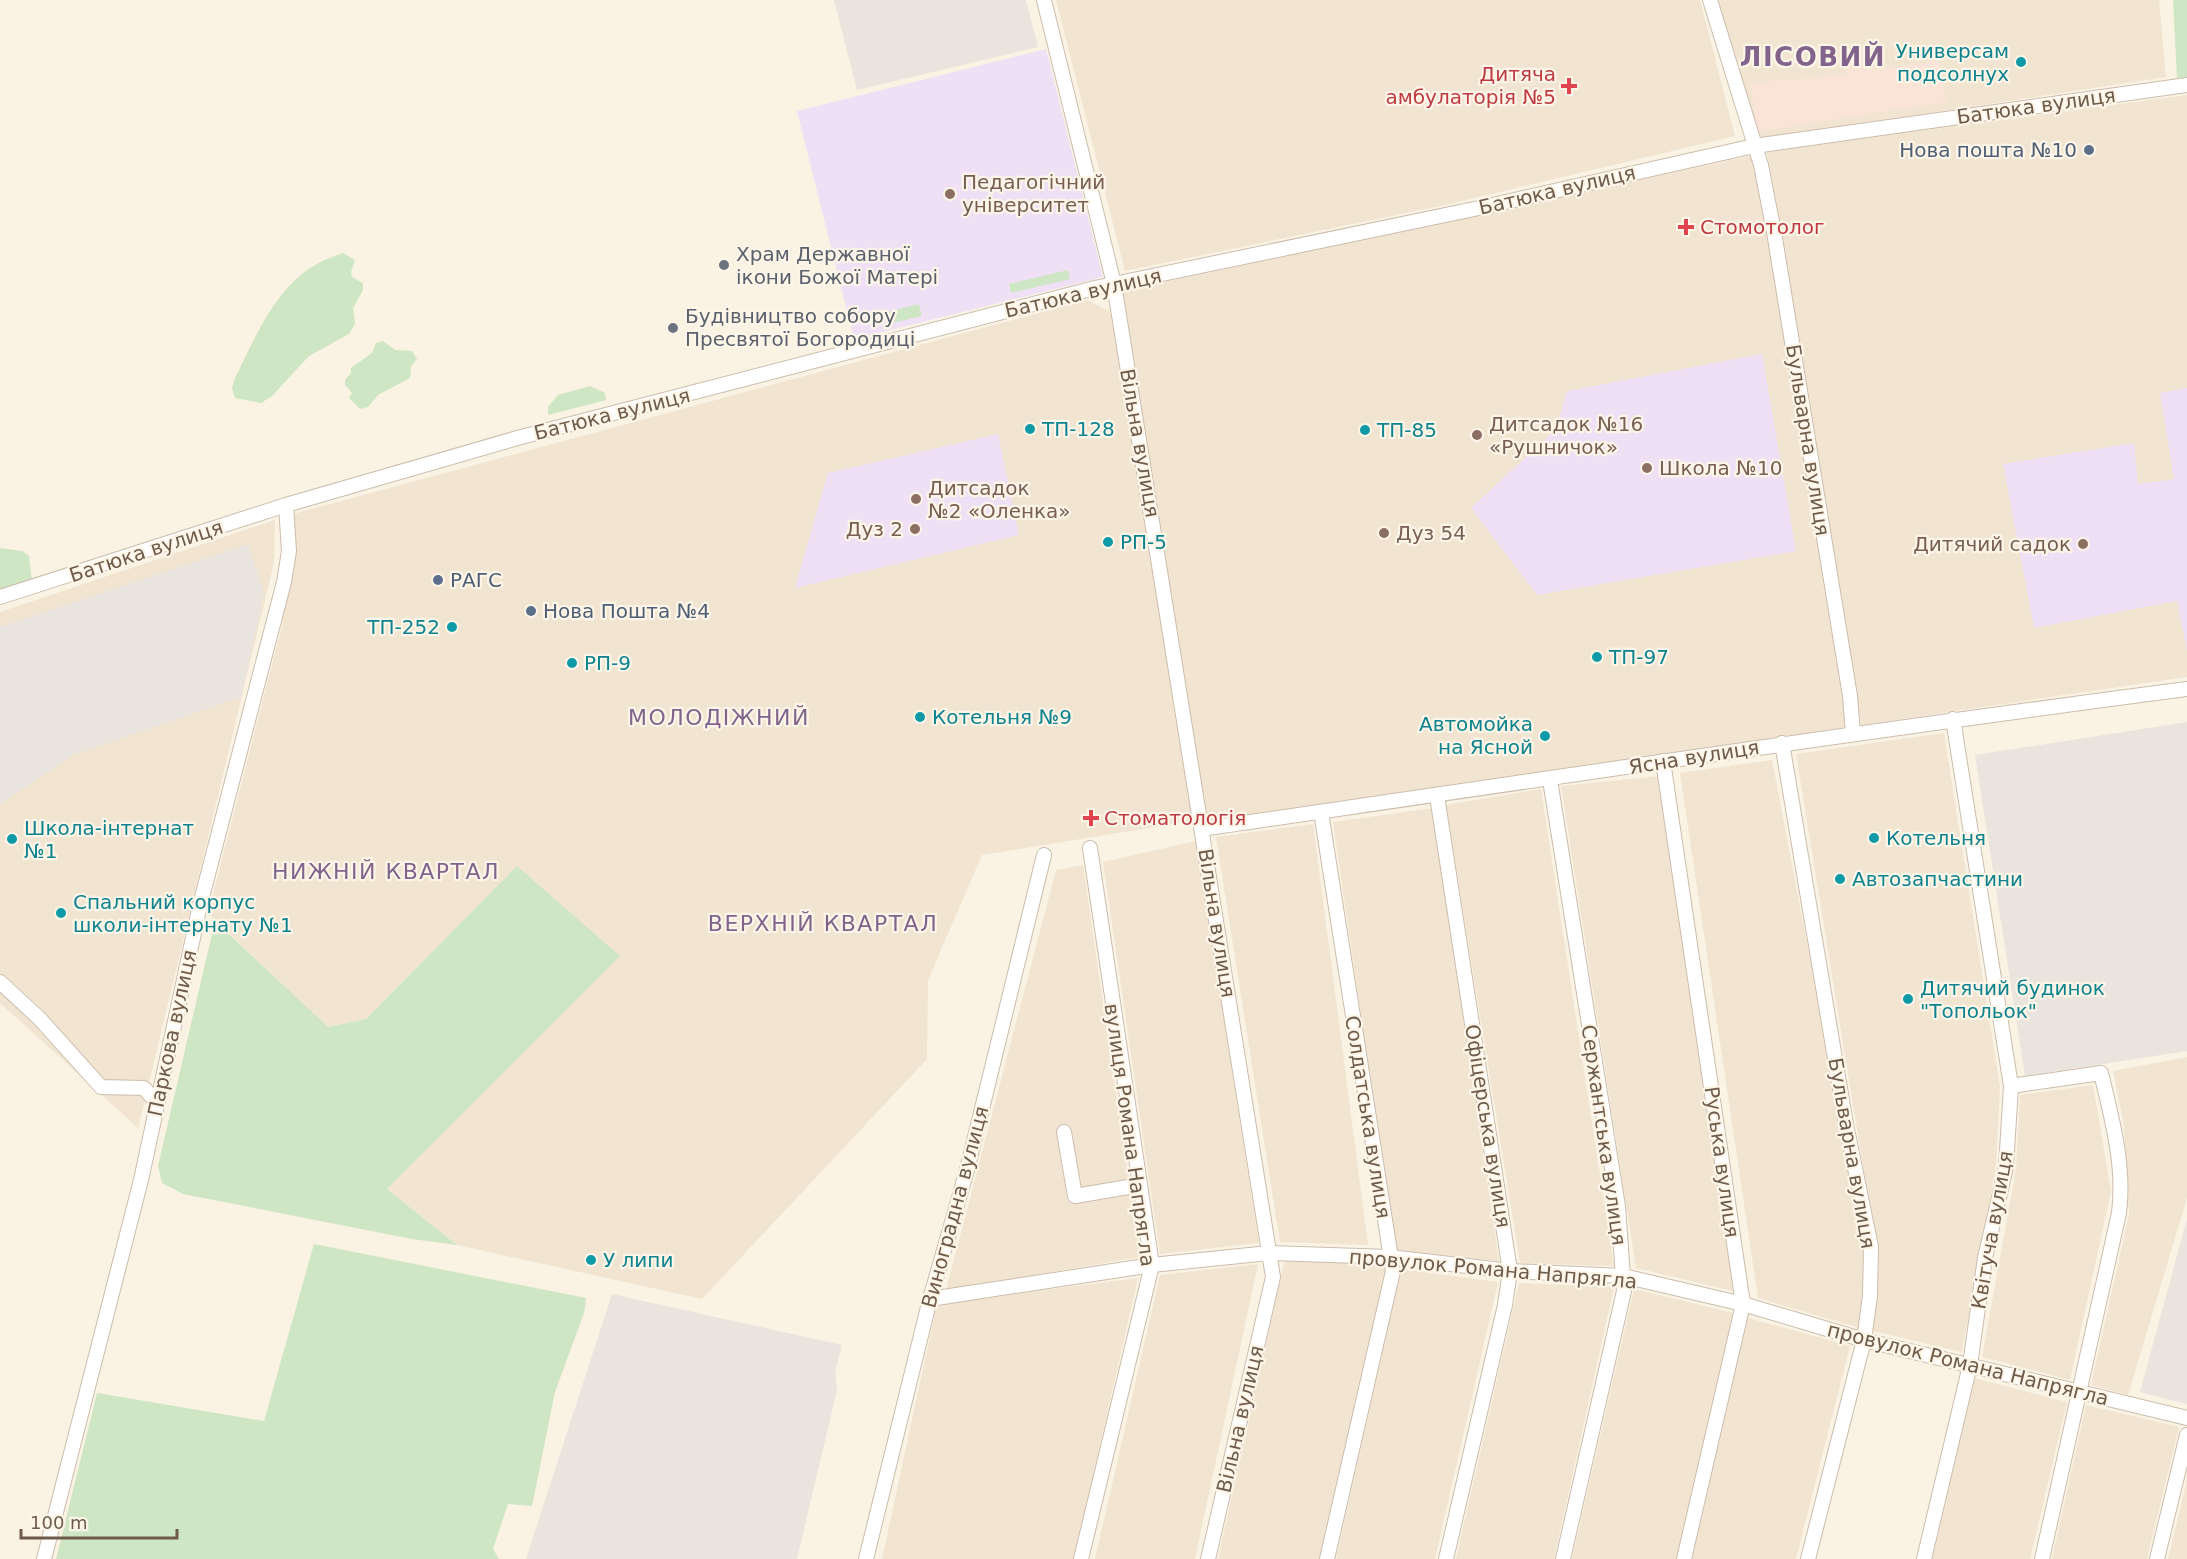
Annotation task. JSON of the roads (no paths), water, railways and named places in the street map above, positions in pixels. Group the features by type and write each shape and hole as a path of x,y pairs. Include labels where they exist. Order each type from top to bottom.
{"street":[{"name":"Вільна вулиця","path":"1044,0 1114,284 1273,1277 1208,1559"},
{"name":"Бульварна вулиця","path":"1710,0 1761,165 1850,696 1853,734"},
{"name":"Батюка вулиця","path":"0,597 286,505 521,437 1114,284 1470,210 1754,146 2187,85"},
{"name":"Паркова вулиця","path":"44,1559 141,1180 200,904 284,582 289,551 286,505"},
{"name":"Ясна вулиця","path":"1202,829 1550,780 1782,743 2187,689"},
{"name":"Квітуча вулиця","path":"1924,1559 1970,1365 1986,1258 2006,1167 2011,1086 1953,719"},
{"name":"Бульварна вулиця","path":"1782,743 1846,1124 1870,1247 1870,1296 1864,1340 1808,1559"},
{"name":"Руська вулиця","path":"1663,761 1743,1304 1684,1559"},
{"name":"Сержантська вулиця","path":"1550,780 1618,1206 1624,1291 1563,1559"},
{"name":"Офіцерська вулиця","path":"1437,796 1510,1271 1505,1305 1446,1559"},
{"name":"Солдатська вулиця","path":"1321,812 1393,1271 1327,1559"},
{"name":"вулиця Романа Напрягла","path":"1081,1559 1152,1265 1090,848"},
{"name":"Виноградна вулиця","path":"866,1559 930,1299 967,1170 1044,855"},
{"path":"0,982 40,1019 101,1087 144,1088 157,1103"},
{"path":"2011,1086 2101,1073 2111,1117 2122,1191 2042,1559"},
{"path":"1064,1132 1075,1196 1140,1185"},
{"name":"провулок Романа Напрягла","path":"930,1299 1152,1265 1269,1253 1390,1257 1510,1271 1623,1276 1743,1304 1864,1340 2187,1418"},
{"path":"2157,1559 2187,1436"}],"place":[{"name":"Универсам подсолнух","path":"2021,62"},
{"name":"Дитяча амбулаторія №5","path":"1569,86"},
{"name":"Нова пошта №10","path":"2089,150"},
{"name":"Педагогічний університет","path":"950,194"},
{"name":"Стомотолог","path":"1686,227"},
{"name":"Храм Державної ікони Божої Матері","path":"724,265"},
{"name":"Будівництво собору Пресвятої Богородиці","path":"673,328"},
{"name":"ТП-128","path":"1030,429"},
{"name":"ТП-85","path":"1365,430"},
{"name":"Дитсадок №16 «Рушничок»","path":"1477,435"},
{"name":"Школа №10","path":"1647,468"},
{"name":"Дитсадок №2 «Оленка»","path":"916,499"},
{"name":"Дуз 2","path":"915,529"},
{"name":"Дуз 54","path":"1384,533"},
{"name":"РП-5","path":"1108,542"},
{"name":"Дитячий садок","path":"2083,544"},
{"name":"РАГС","path":"438,580"},
{"name":"Нова Пошта №4","path":"531,611"},
{"name":"ТП-252","path":"452,627"},
{"name":"ТП-97","path":"1597,657"},
{"name":"РП-9","path":"572,663"},
{"name":"Котельня №9","path":"920,717"},
{"name":"Автомойка на Ясной","path":"1545,736"},
{"name":"Стоматологія","path":"1091,818"},
{"name":"Котельня","path":"1874,838"},
{"name":"Школа-інтернат №1","path":"12,839"},
{"name":"Автозапчастини","path":"1840,879"},
{"name":"Спальний корпус школи-інтернату №1","path":"61,913"},
{"name":"Дитячий будинок \"Топольок\"","path":"1908,999"},
{"name":"У липи","path":"591,1260"}],"district":[{"name":"ЛІСОВИЙ","path":"1813,57"},
{"name":"МОЛОДІЖНИЙ","path":"719,717"},
{"name":"НИЖНІЙ КВАРТАЛ","path":"386,871"},
{"name":"ВЕРХНІЙ КВАРТАЛ","path":"823,923"}]}
